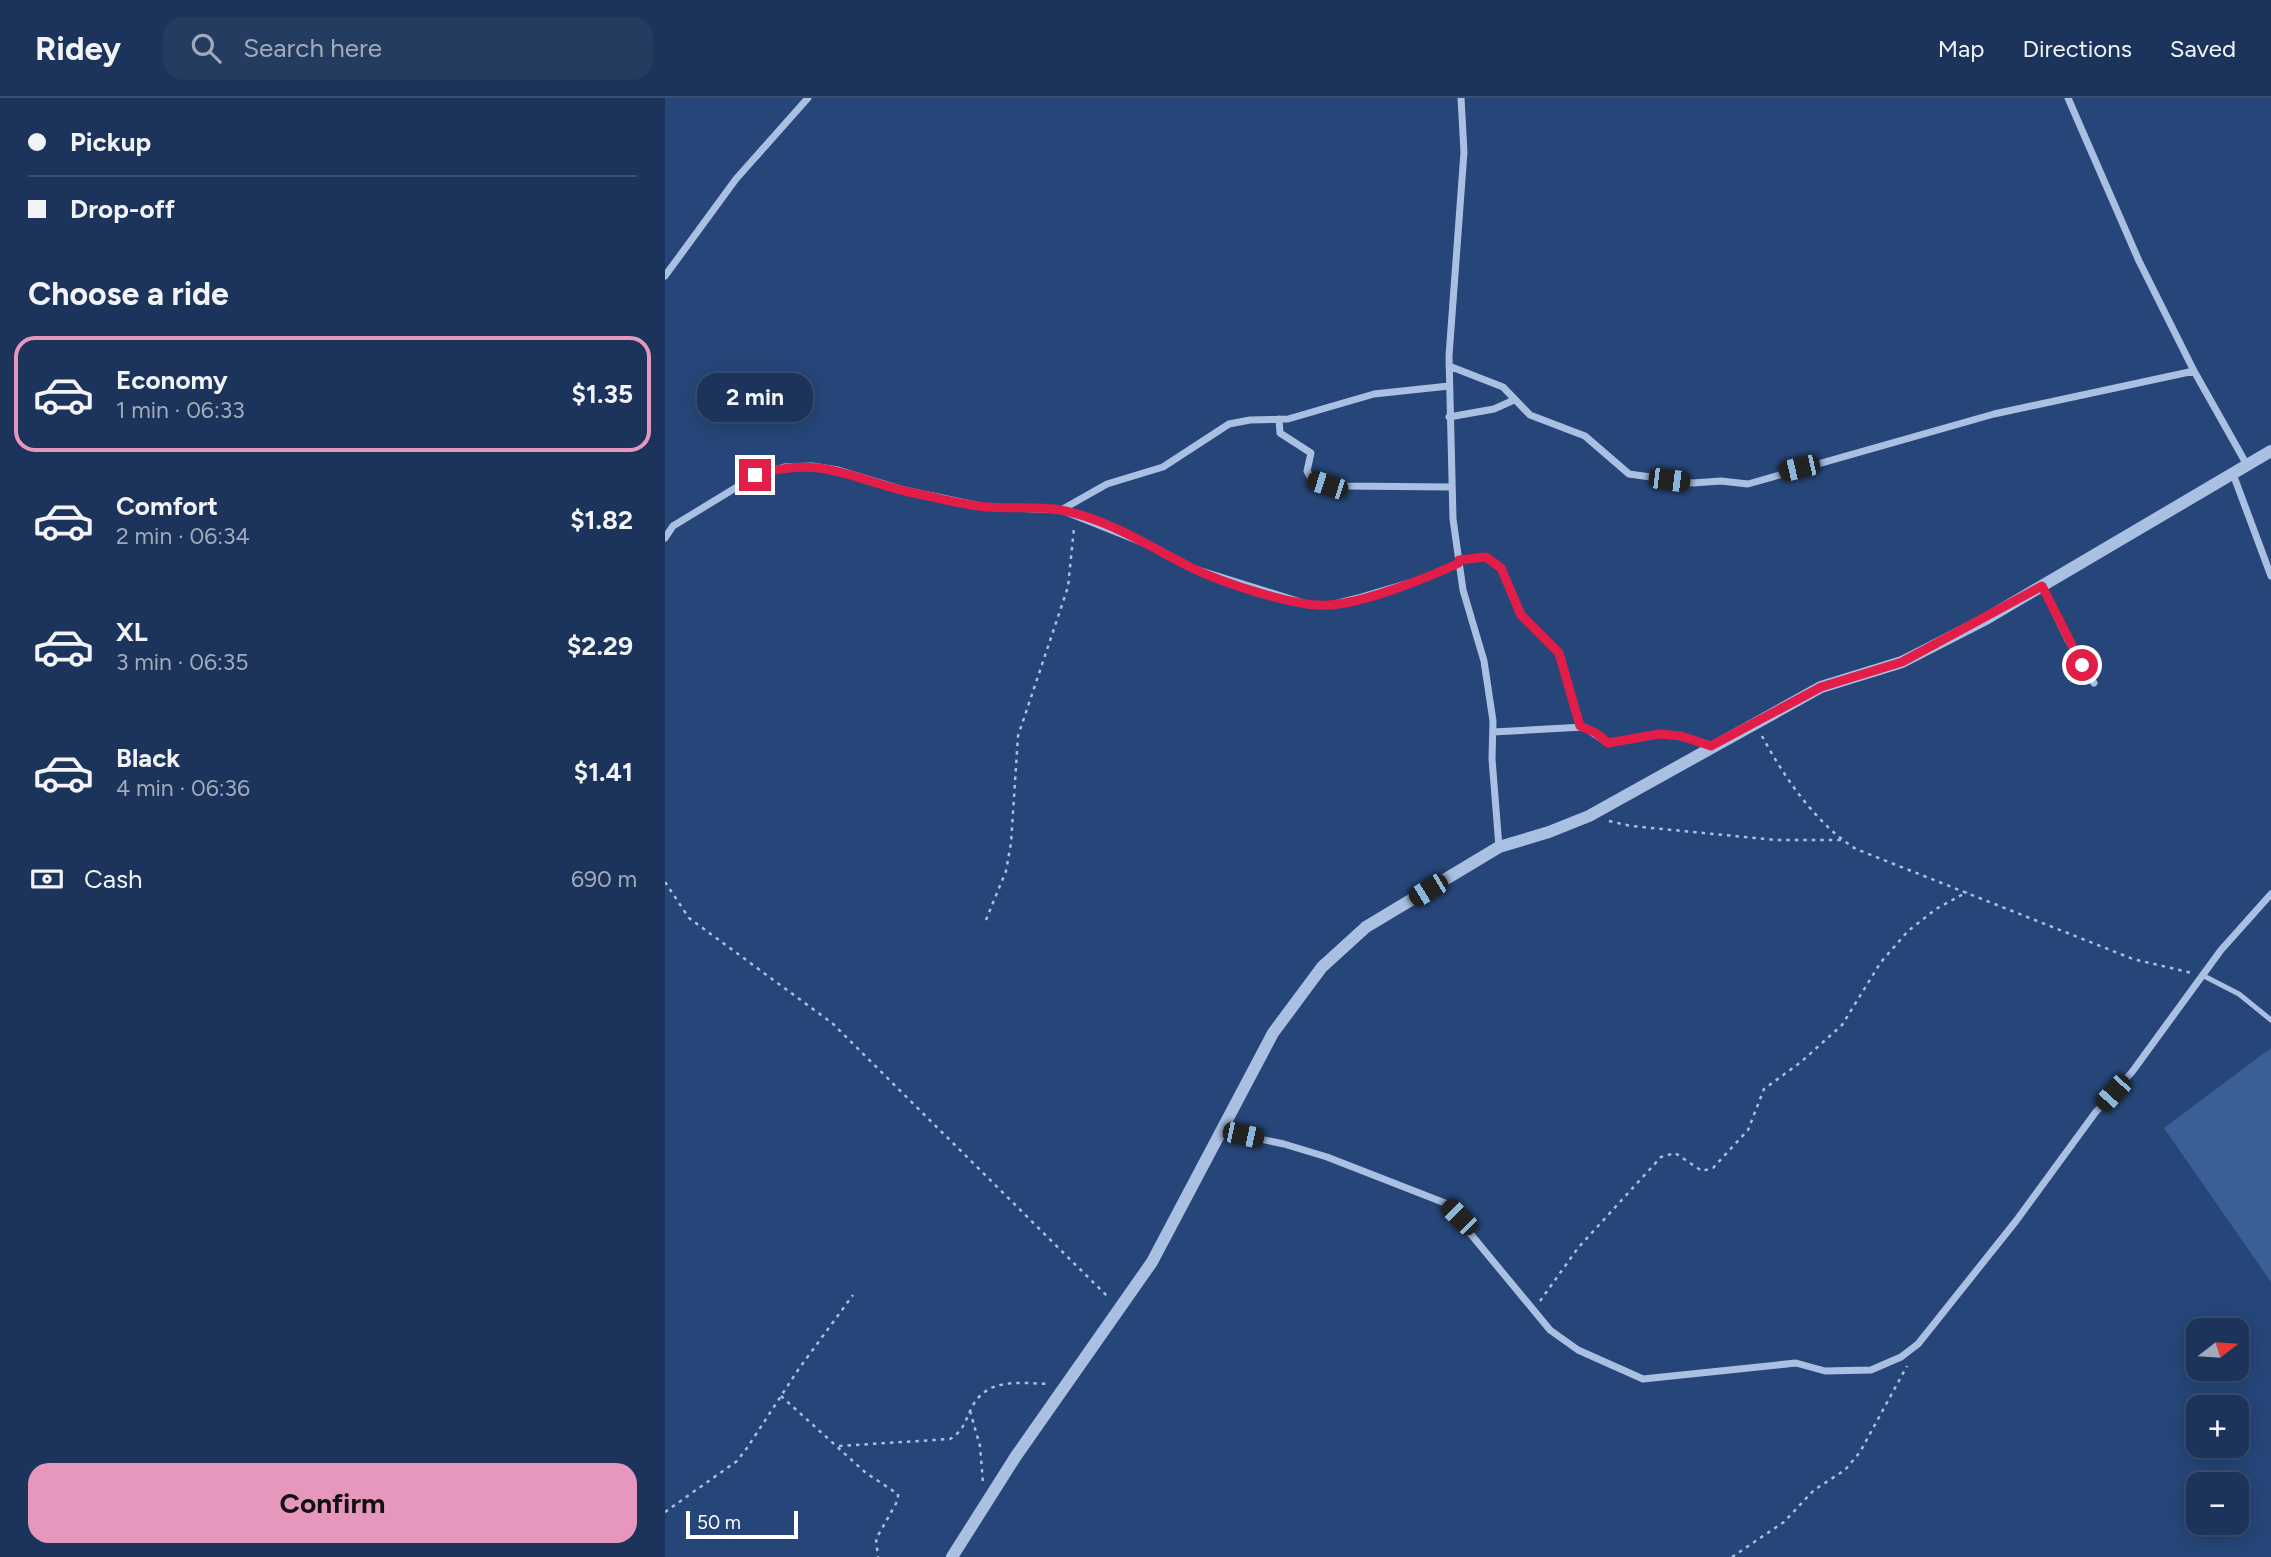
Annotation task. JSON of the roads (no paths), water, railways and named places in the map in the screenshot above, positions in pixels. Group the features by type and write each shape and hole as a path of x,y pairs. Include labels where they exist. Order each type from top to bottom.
{"street":[{"path":"665,276 736,179 808,98"},
{"path":"1461,98 1464,152 1449,366 1451,486 1463,590 1484,661 1493,732 1494,810 1499,846"},
{"path":"2068,98 2139,261 2194,371 2247,465"},
{"path":"1449,366 1503,387 1530,415 1585,436 1629,474 1693,483 1721,481 1748,484 2004,411 2194,371"},
{"path":"1061,510 1107,484 1163,467 1229,424 1307,415 1374,394 1449,386"},
{"path":"1448,417 1494,409 1514,400"},
{"path":"1279,419 1280,433 1311,453 1307,471 1312,480 1343,486 1451,486"},
{"path":"952,1557 1152,1262 1273,1032 1322,967 1366,927 1499,846 1549,832 1589,816 1821,687 1902,662 2042,586 2271,451"},
{"path":"665,538 673,526 728,490 755,475 784,467 838,470 904,490 985,507 1061,510 1149,545 1195,569 1310,605 1331,606 1422,579 1459,562 1486,557 1501,568 1521,615 1559,653 1580,726"},
{"path":"2233,474 2271,576"},
{"path":"2042,586 2068,640 2094,683"},
{"path":"1493,732 1580,726 1596,733 1608,743 1659,734 1681,736 1711,746"},
{"path":"1222,1131 1284,1144 1327,1157 1445,1203 1550,1330 1578,1350 1643,1379 1796,1363 1825,1371 1871,1370 1901,1357 1918,1344 2016,1221 2095,1113 2132,1072 2202,975 2271,894"}],"lane":[{"path":"2202,975 2239,994 2271,1020"}]}
